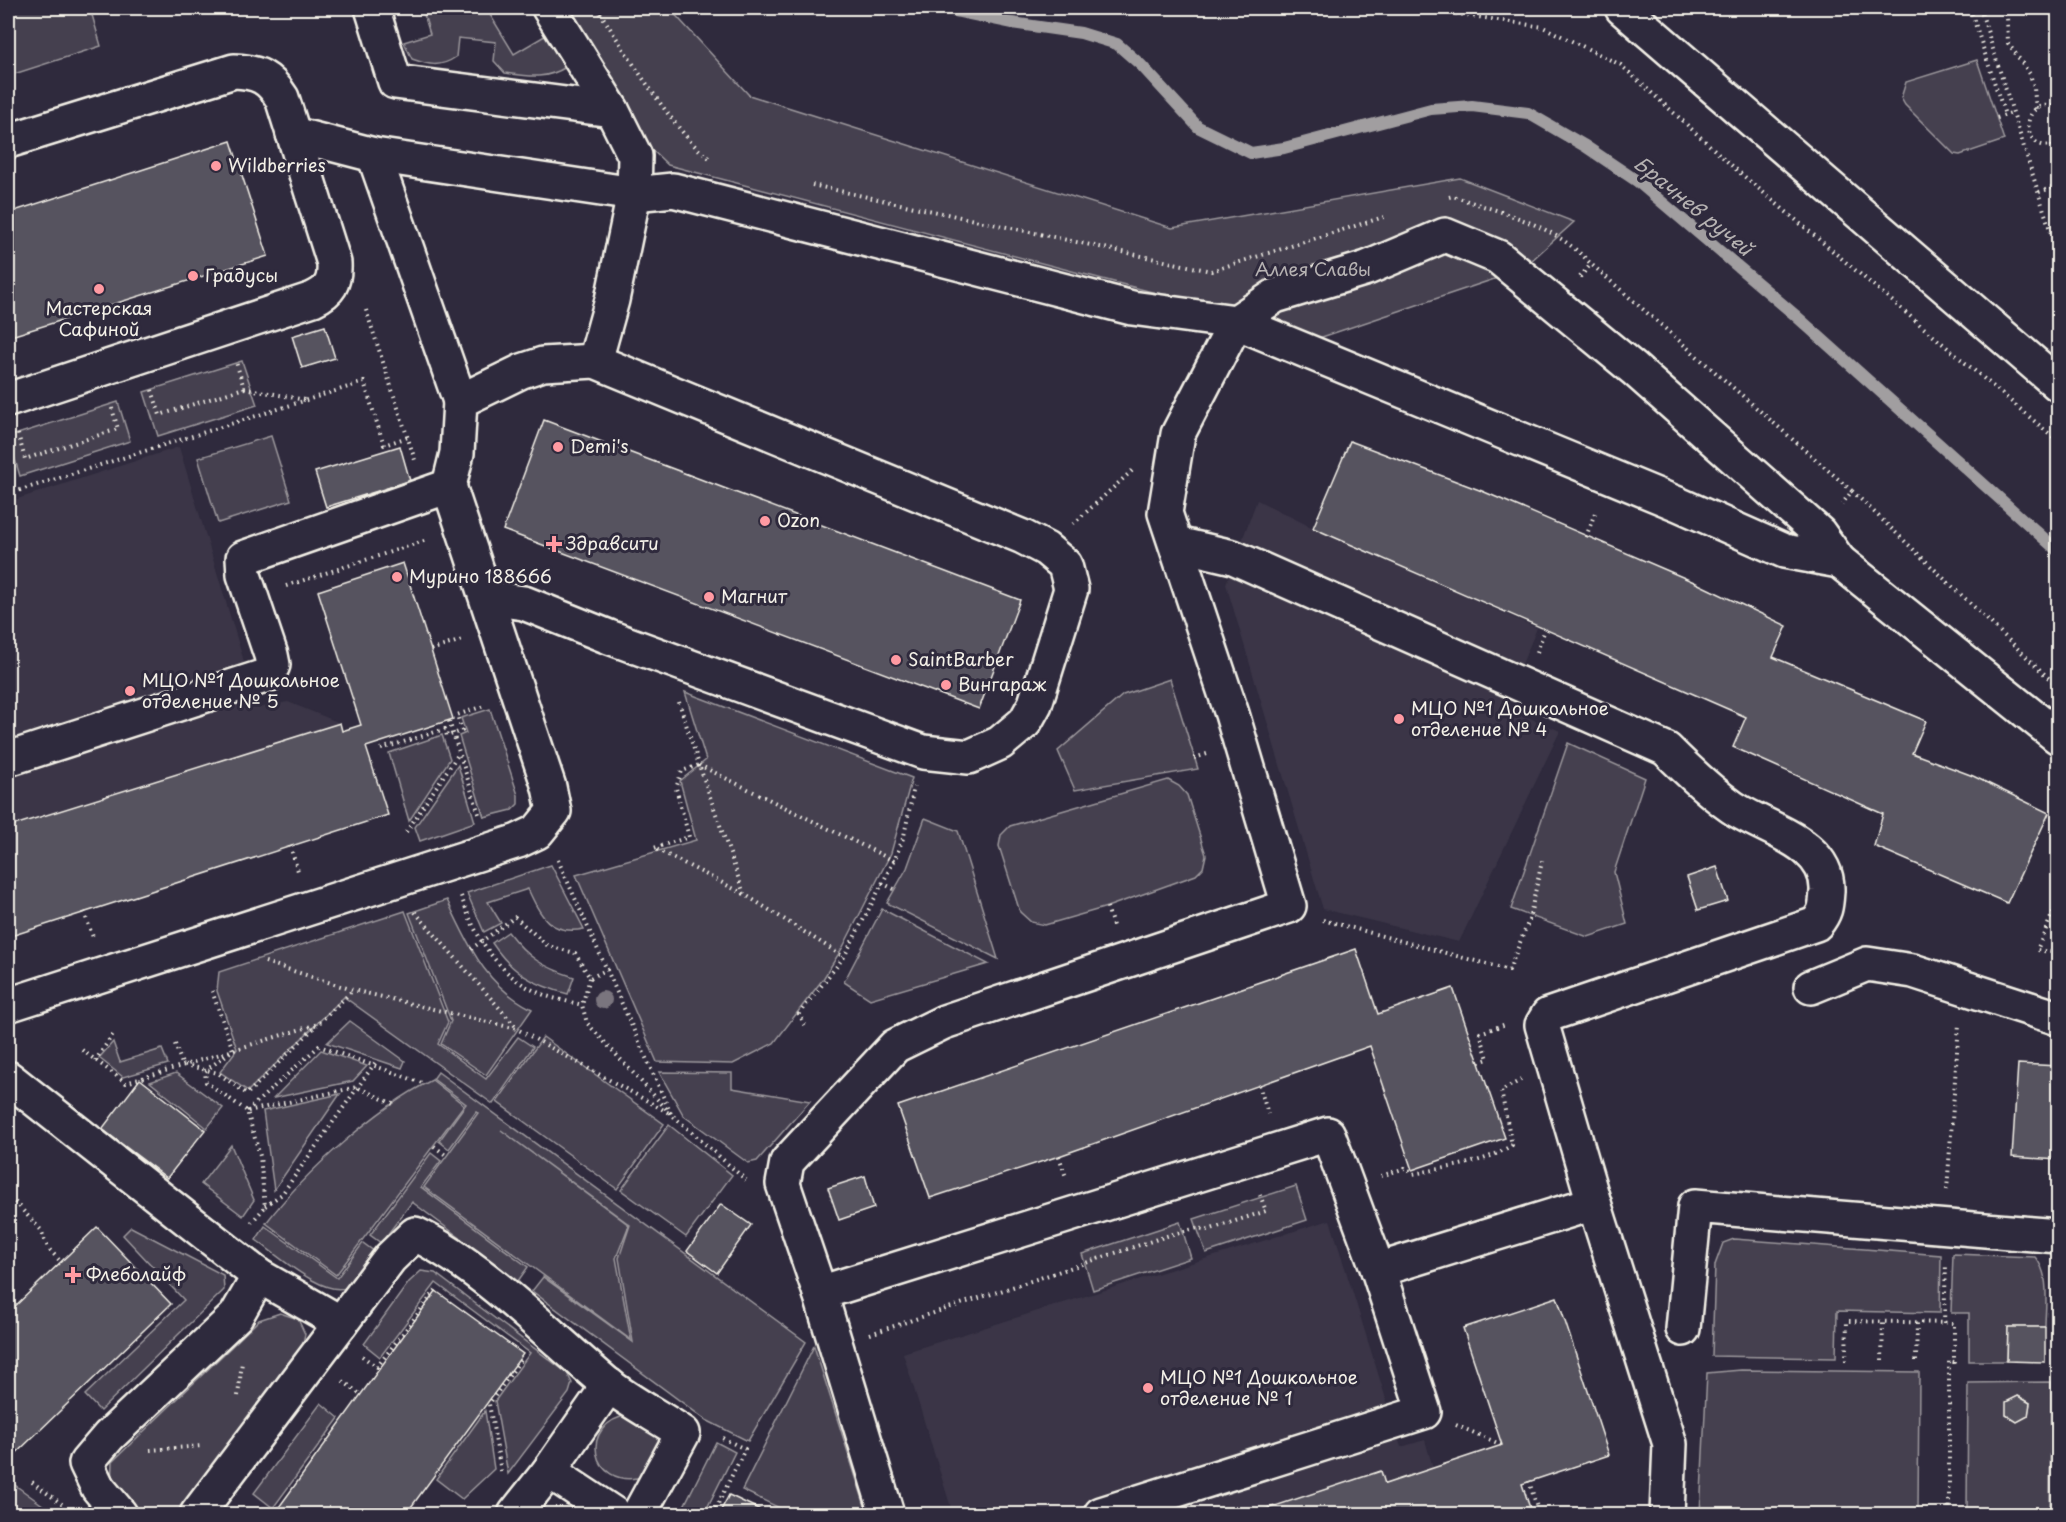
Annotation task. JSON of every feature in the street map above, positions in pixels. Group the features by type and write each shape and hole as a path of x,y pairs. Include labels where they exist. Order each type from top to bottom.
{"lane":[{"path":"372,8 395,81 612,110"},
{"path":"549,8 612,110 635,156 634,194 612,300 595,361"},
{"path":"1622,8 2058,384"},
{"path":"8,141 234,71 255,72 274,85 282,98 334,263 335,278 328,292 302,303 8,400"},
{"path":"294,134 374,155 634,194 673,190 1132,308 1236,322 1677,504 1784,551 1839,561"},
{"path":"8,759 268,675 273,665 271,655 244,575 243,558 438,490 457,453 460,401 374,155"},
{"path":"887,1515 820,1293 783,1184 787,1162 895,1046 944,1022 1289,906 1232,714 1165,513 1178,434 1236,322 1275,296 1367,268 1445,235 1498,257 1634,369 1819,533 1839,561 2058,738"},
{"path":"460,401 522,371 543,364 595,361 1046,549 1065,565 1071,589 1035,704 1024,722 1000,742 969,758 922,752 609,637 524,603 488,598"},
{"path":"8,1005 451,864 537,832 554,811 549,787 488,598 438,490"},
{"path":"1177,544 1233,557 1666,749 1694,778 1734,808 1809,850 1823,869 1827,886 1826,912 1816,924 1548,1015 1542,1024 1593,1203 1670,1444 1667,1515"},
{"path":"1811,987 1867,964 1913,971 2058,1018"},
{"path":"8,1078 259,1276 347,1336"},
{"path":"820,1293 1328,1134 1378,1270 1424,1412 1101,1515"},
{"path":"1378,1270 1593,1203"},
{"path":"1683,1329 1695,1206 2058,1236"},
{"path":"197,1515 347,1336 390,1258 415,1234 438,1245 511,1301 609,1385 683,1432 639,1515"},
{"path":"120,1515 98,1488 86,1463 109,1436 236,1316 259,1276"},
{"path":"515,1515 609,1385"},
{"path":"549,1471 614,1515"}],"path":[{"path":"597,8 638,71 680,127 708,158 718,162"},
{"path":"1420,8 1543,27 1621,65 1739,172 2058,441"},
{"path":"1970,8 2005,115"},
{"path":"1980,8 2058,255"},
{"path":"2002,8 2007,15 2008,43 2030,74 2036,109"},
{"path":"2058,108 2050,105 2036,109 2028,120 2030,134 2038,143 2052,145 2058,143"},
{"path":"1997,117 2014,112"},
{"path":"2052,145 2058,165"},
{"path":"806,183 1211,271 1398,213"},
{"path":"2038,192 2058,186"},
{"path":"1442,199 1453,196 1546,228 1572,244 1591,264 1852,491 2058,687"},
{"path":"366,310 408,437 438,490"},
{"path":"233,353 244,388"},
{"path":"148,380 160,415 244,388 306,400"},
{"path":"8,494 363,382 384,445 408,437"},
{"path":"17,431 25,459 118,429 110,402"},
{"path":"1046,549 1125,476 1178,434"},
{"path":"1819,533 1852,491"},
{"path":"1586,537 1599,504"},
{"path":"284,587 428,540"},
{"path":"431,650 459,641"},
{"path":"676,692 744,894"},
{"path":"381,749 445,729 447,736 462,732 457,715 493,703"},
{"path":"449,721 482,824"},
{"path":"805,1025 800,1014 844,957 894,861 904,836 922,752"},
{"path":"406,832 459,753"},
{"path":"844,957 744,894 654,848 690,837 676,788 682,771 699,765 894,861"},
{"path":"290,846 298,869"},
{"path":"1317,918 1509,970 1529,920 1543,857"},
{"path":"564,870 671,1114"},
{"path":"882,883 894,889"},
{"path":"459,890 481,943 502,968 536,992 582,1005"},
{"path":"2058,901 2037,950 2058,952"},
{"path":"410,907 517,1029"},
{"path":"84,912 92,936"},
{"path":"471,949 515,917 548,946 575,953 590,978"},
{"path":"263,961 353,990 517,1029 671,1114"},
{"path":"608,969 590,978 582,1005 587,1023 671,1114 754,1187"},
{"path":"182,1064 205,1071 218,1072 247,1094 353,990"},
{"path":"212,991 233,1050"},
{"path":"1947,1195 1959,1021"},
{"path":"1479,1062 1488,1059 1479,1033 1513,1022"},
{"path":"82,1050 126,1083 318,1024"},
{"path":"95,1060 113,1034"},
{"path":"175,1044 182,1064"},
{"path":"247,1111 319,1046 375,1064 425,1084"},
{"path":"205,1071 233,1050"},
{"path":"229,1251 265,1207 282,1194 375,1064"},
{"path":"205,1071 206,1082 247,1111 260,1156 265,1207"},
{"path":"1375,1178 1406,1168 1413,1174 1498,1155 1512,1145 1501,1091 1527,1076"},
{"path":"1259,1085 1271,1123"},
{"path":"247,1111 357,1087 393,1104"},
{"path":"434,1146 447,1156"},
{"path":"1059,1156 1069,1186"},
{"path":"869,1334 1176,1233 1197,1228 1208,1230 1266,1211 1258,1188"},
{"path":"15,1202 41,1230 48,1248 61,1262"},
{"path":"1944,1323 1946,1260"},
{"path":"347,1336 377,1367 438,1287"},
{"path":"1846,1361 1847,1321 1954,1323 1954,1362 1949,1362 1948,1515"},
{"path":"1882,1361 1883,1322"},
{"path":"1916,1361 1917,1323"},
{"path":"502,1474 489,1404 525,1354"},
{"path":"1454,1424 1502,1445"},
{"path":"711,1432 746,1449 713,1515"},
{"path":"147,1450 207,1446"},
{"path":"1529,1481 1539,1515"},
{"path":"32,1482 68,1508"}],"shaded area":[{"name":"МЦО №1 Дошкольное отделение № 5","path":"179,447 258,708 288,702 340,723 372,820 8,937 8,502"},
{"name":"МЦО №1 Дошкольное отделение № 4","path":"1257,500 1313,528 1537,628 1504,707 1560,731 1459,942 1323,909 1226,584"},
{"name":"МЦО №1 Дошкольное отделение № 1","path":"1330,1220 1401,1447 1425,1440 1433,1468 1385,1484 1381,1471 1251,1514 953,1514 903,1353"}],"green space":[{"path":"8,8 90,8 101,46 8,76"},
{"path":"422,8 486,8 514,54 548,34 559,46 566,67 544,75 505,73 494,61 496,42 458,38 456,57 445,63 424,63 412,59 404,42 430,34"},
{"name":"Аллея Славы","path":"559,8 669,8 749,95 1172,228 1460,178 1574,222 1521,270 1322,337 1290,337 1171,297 668,165 628,127"},
{"path":"1977,60 2004,140 1960,155 1954,154 1905,105 1901,98 1906,82"},
{"path":"242,361 257,405 158,436 144,392"},
{"path":"118,402 130,441 20,476 8,437"},
{"path":"271,436 291,500 218,523 198,458"},
{"path":"1170,679 1198,769 1075,790 1058,751 1123,695"},
{"path":"685,692 912,778 891,853 843,947 823,979 774,1043 733,1064 657,1062 576,875 696,840 680,781 706,760"},
{"path":"490,709 518,795 518,804 512,810 484,817 459,736 466,733 461,718"},
{"path":"442,735 450,759 409,821 389,753"},
{"path":"1568,743 1645,778 1614,872 1627,924 1588,937 1511,909"},
{"path":"458,765 475,822 420,841 415,827"},
{"path":"1168,780 1179,786 1187,795 1206,855 1203,868 1196,875 1107,907 1045,925 1031,922 1020,912 999,846 1001,835 1010,826"},
{"path":"925,818 958,831 998,959 887,903 907,868"},
{"path":"551,865 584,929 563,929 548,921 537,907 528,889 488,902 501,923 484,932 467,893"},
{"path":"447,900 471,948 490,976 515,999 532,1009 486,1075 441,1044 451,1021 409,913"},
{"path":"882,909 988,964 870,999 844,982"},
{"path":"405,911 448,1022 438,1044 486,1079 518,1037 533,1047 493,1104 344,997 248,1091 220,1072 237,1049 217,991 219,972"},
{"path":"508,932 529,955 553,969 574,977 568,994 534,982 508,962 492,943"},
{"path":"350,1021 405,1061 402,1068 327,1043"},
{"path":"543,1037 664,1124 617,1189 497,1102"},
{"path":"113,1042 120,1062 162,1049 168,1064 123,1077 99,1058"},
{"path":"321,1050 367,1066 353,1081 274,1098"},
{"path":"438,1072 806,1342 748,1441 706,1420 532,1291 543,1277 633,1342 619,1258 630,1225 501,1130 629,1225 616,1258 631,1340 424,1187 478,1113 476,1112 449,1149 439,1141 466,1104 433,1079"},
{"path":"659,1072 732,1073 732,1088 810,1101 757,1161 748,1163 684,1116"},
{"path":"176,1073 223,1108 207,1128 150,1082"},
{"path":"432,1080 464,1105 336,1275 266,1223 300,1183 342,1143 388,1107"},
{"path":"340,1094 274,1190 263,1111"},
{"path":"669,1125 732,1175 686,1237 621,1190"},
{"path":"231,1145 254,1200 243,1216 201,1184"},
{"path":"431,1153 441,1161 421,1187 528,1267 518,1281 412,1202 381,1243 370,1235"},
{"path":"1296,1186 1307,1220 1206,1253 1194,1219"},
{"path":"1180,1222 1191,1258 1093,1290 1082,1254"},
{"path":"265,1226 337,1278 363,1243 375,1252 349,1286 339,1289 328,1287 301,1274 256,1240"},
{"path":"131,1227 223,1275 224,1290 100,1411 85,1395 184,1300 123,1235"},
{"path":"1734,1239 1941,1255 1940,1313 1837,1311 1836,1358 1712,1356 1715,1265 1723,1243"},
{"path":"1953,1254 2035,1257 2040,1264 2046,1290 2045,1327 2008,1327 2007,1361 1969,1361 1969,1313 1951,1313"},
{"path":"421,1271 435,1273 567,1373 572,1383 569,1393 508,1474 495,1401 530,1353 436,1283 380,1357 364,1344 409,1282"},
{"path":"280,1313 298,1319 305,1334 301,1352 189,1501 177,1514 140,1514 129,1510 111,1487 112,1462 259,1320"},
{"path":"814,1346 866,1509 865,1514 792,1514 742,1490"},
{"path":"1741,1370 1919,1372 1918,1514 1700,1514 1707,1373"},
{"path":"2051,1382 2050,1514 1967,1514 1968,1383","holes":["2018,1396 2030,1403 2028,1416 2017,1422 2006,1415 2007,1402"]},
{"path":"321,1403 339,1418 273,1508 254,1493"},
{"path":"485,1411 494,1469 462,1499 436,1479"},
{"path":"630,1415 656,1432 660,1442 642,1477 624,1478 611,1474 601,1465 597,1453 597,1441 602,1429 613,1420"},
{"path":"716,1442 735,1452 704,1514 680,1514"},
{"path":"8,1480 55,1514 8,1514"}],"building":[{"path":"231,141 268,256 8,337 8,213"},
{"path":"325,326 335,358 302,368 292,336"},
{"path":"544,420 1020,600 979,709 503,530"},
{"path":"1350,441 1482,491 1694,582 1787,626 1773,657 1926,721 1912,753 1973,776 2049,813 2007,903 1874,846 1883,814 1733,747 1746,717 1313,528"},
{"path":"400,446 410,481 326,507 315,472"},
{"path":"403,563 453,719 366,747 388,815 8,937 8,827 340,723 342,731 361,725 318,591"},
{"path":"1717,867 1728,901 1698,910 1687,877"},
{"path":"1356,949 1378,1014 1453,988 1505,1138 1412,1170 1370,1046 1059,1156 930,1198 898,1106"},
{"path":"2018,1064 2058,1066 2058,1160 2012,1157"},
{"path":"140,1079 205,1130 167,1178 102,1129"},
{"path":"865,1176 874,1208 839,1220 828,1188"},
{"path":"721,1204 751,1225 717,1273 687,1251"},
{"path":"97,1227 171,1304 8,1461 8,1313"},
{"path":"436,1291 523,1354 406,1514 274,1514"},
{"path":"1557,1297 1609,1455 1522,1484 1532,1514 1251,1514 1381,1471 1385,1484 1502,1445 1463,1328"},
{"path":"2008,1327 2045,1327 2045,1362 2007,1361"},
{"path":"2018,1396 2030,1403 2028,1416 2017,1422 2006,1415 2006,1402"},
{"path":"729,1495 769,1514 719,1514"}],"waterway":[{"name":"Брачнев ручей","path":"940,8 1012,23 1081,33 1117,44 1141,65 1198,127 1251,153 1284,148 1431,109 1472,106 1528,113 1585,146 1637,181 1795,315 2058,551"}],"place":[{"name":"Wildberries","path":"216,166"},
{"name":"Градусы","path":"193,276"},
{"name":"Мастерская Сафиной","path":"99,289"},
{"name":"Demi's","path":"558,447"},
{"name":"Ozon","path":"765,521"},
{"name":"Здравсити","path":"554,544"},
{"name":"Мурино 188666","path":"397,577"},
{"name":"Магнит","path":"709,597"},
{"name":"SaintBarber","path":"896,660"},
{"name":"Вингараж","path":"946,685"},
{"name":"МЦО №1 Дошкольное отделение № 5","path":"130,691"},
{"name":"МЦО №1 Дошкольное отделение № 4","path":"1399,719"},
{"name":"Флеболайф","path":"73,1275"},
{"name":"МЦО №1 Дошкольное отделение № 1","path":"1148,1388"}]}
